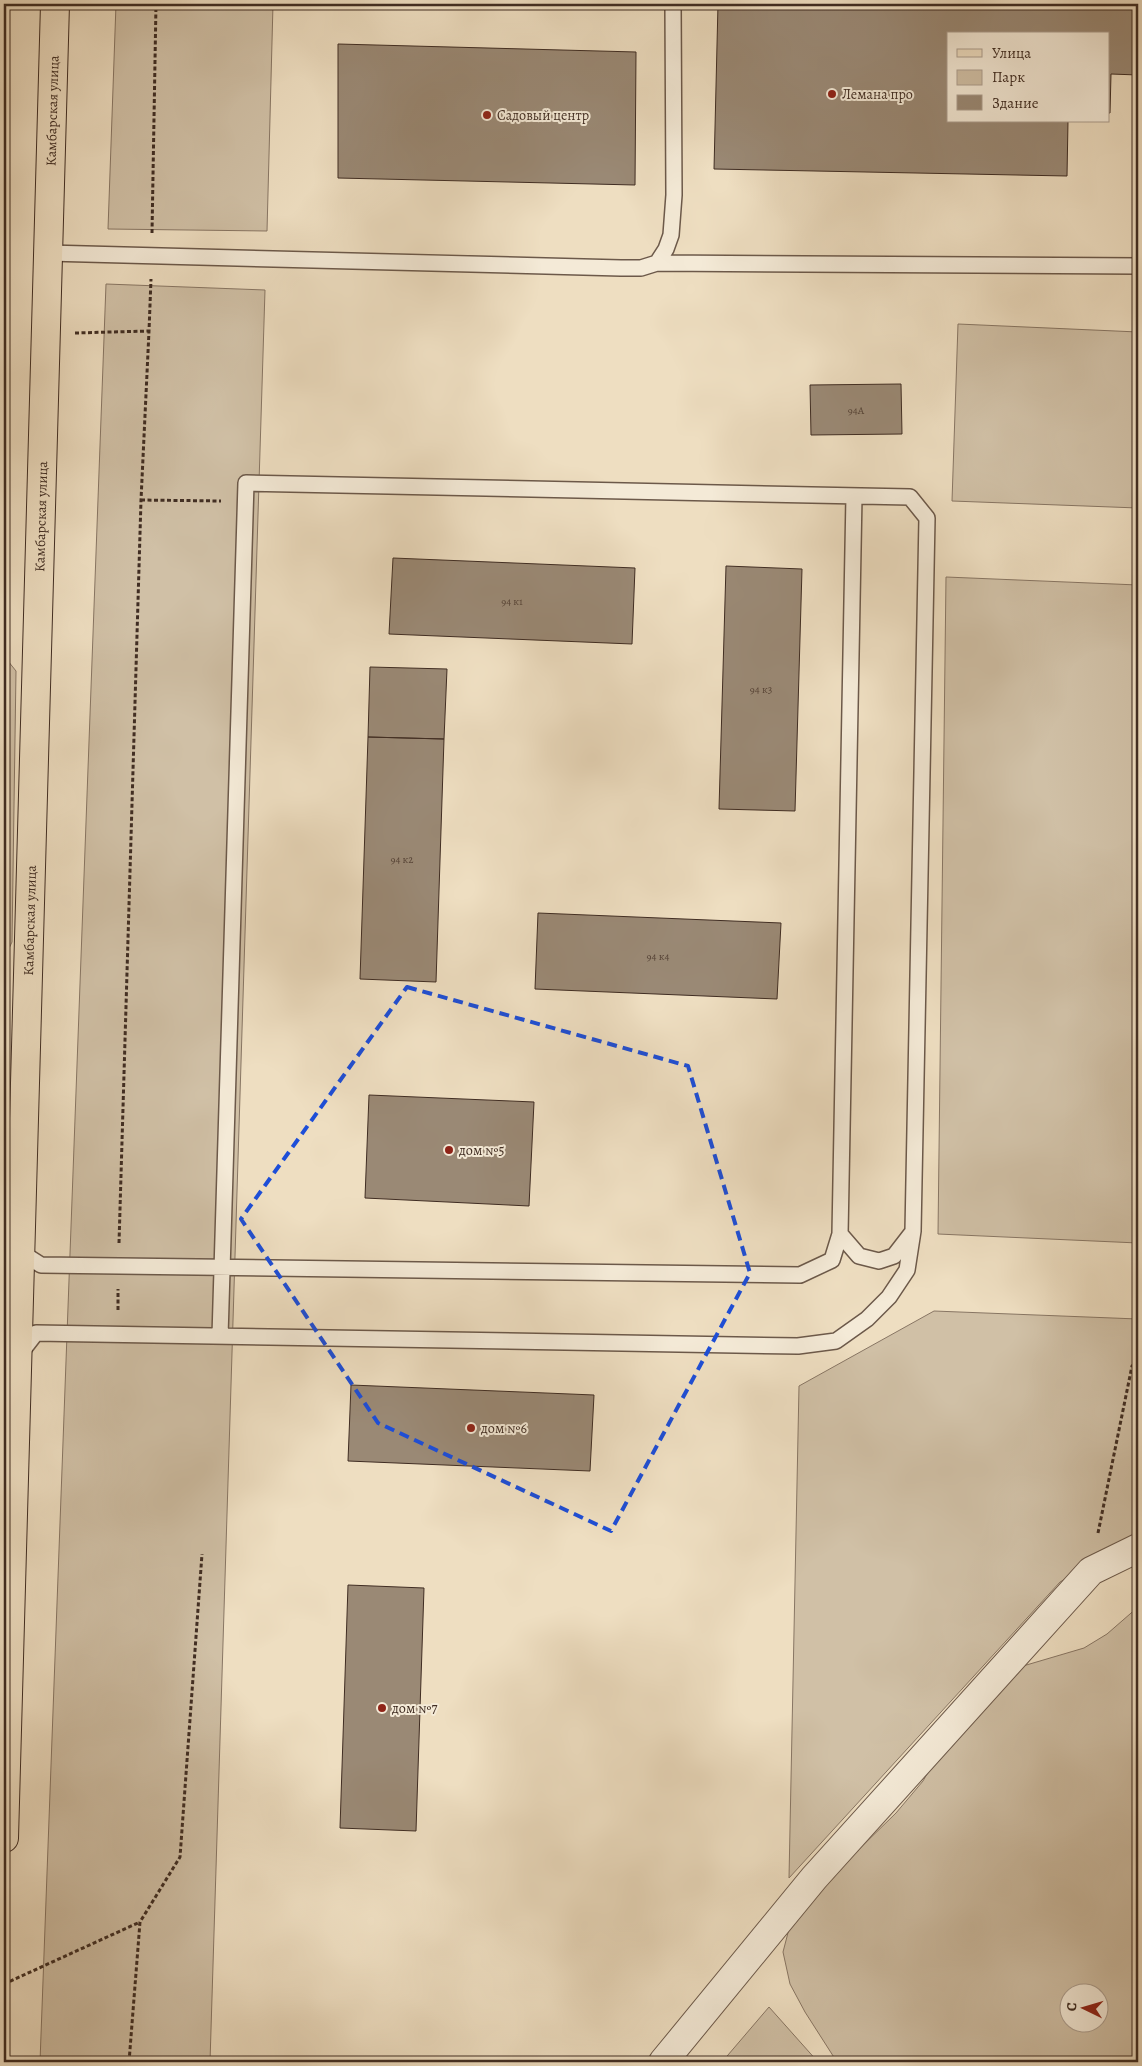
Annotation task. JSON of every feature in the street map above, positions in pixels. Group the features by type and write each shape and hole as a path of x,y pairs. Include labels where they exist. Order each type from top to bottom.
{"main road":[{"name":"Камбарская улица","path":"4,1838 6,1666 17,1358 14,1240 46,334 55,4"}],"street":[{"path":"663,2062 814,1878 1091,1571 1138,1548"}],"lane":[{"path":"656,263 666,249 671,235 674,195 673,4"},
{"path":"48,253 621,268 641,268 656,263 1138,266"},
{"path":"17,1358 36,1333 798,1346 836,1341 867,1319 889,1297 907,1270 913,1231 927,518 910,497 246,483 220,1336"},
{"path":"14,1240 41,1265 800,1275 832,1260 840,1234 854,496"},
{"path":"840,1234 859,1256 879,1261 894,1256 913,1231"}],"path":[{"path":"118,1334 142,500 152,256 156,4"},
{"path":"46,334 149,331"},
{"path":"142,500 246,501"},
{"path":"1091,1571 1132,1366 1138,1361"},
{"path":"129,2062 140,1922 180,1856 202,1554"},
{"path":"4,1984 140,1922"}],"highlighted area":[{"path":"407,987 688,1066 750,1273 611,1531 378,1423 241,1219"}],"green space":[{"path":"116,4 273,4 267,231 108,229"},
{"path":"106,284 265,290 210,2062 40,2062"},
{"path":"958,324 1138,332 1138,508 952,501"},
{"path":"946,577 1138,585 1138,1243 938,1234"},
{"path":"4,656 16,671 12,942 4,959"},
{"path":"934,1311 1138,1319 1138,1537 1060,1582 789,1878 799,1386"},
{"path":"1138,1607 1138,2062 837,2062 805,2012 790,1984 783,1952 790,1925 813,1894 896,1813 923,1781 940,1751 1023,1666 1084,1648 1107,1634"},
{"path":"769,2007 818,2062 722,2062"}],"building":[{"name":"Лемана про","path":"718,4 1138,4 1138,75 1111,74 1110,113 1110,32 947,32 947,122 1068,122 1067,176 714,169"},
{"name":"Садовый центр","path":"338,44 636,52 635,185 338,178"},
{"path":"901,384 902,434 811,435 810,385"},
{"path":"393,558 635,568 632,644 389,634"},
{"path":"726,566 802,569 795,811 719,809"},
{"path":"370,667 447,669 444,739 368,737"},
{"path":"368,737 444,739 436,982 360,979"},
{"path":"538,913 781,923 777,999 535,989"},
{"name":"дом №5","path":"369,1095 534,1102 529,1206 365,1198"},
{"name":"дом №6","path":"351,1385 594,1395 590,1471 348,1461"},
{"name":"дом №7","path":"348,1585 424,1588 416,1831 340,1828"}],"place":[{"name":"Лемана про","path":"832,94"},
{"name":"Садовый центр","path":"487,115"},
{"name":"дом №5","path":"449,1150"},
{"name":"дом №6","path":"471,1428"},
{"name":"дом №7","path":"382,1708"}]}
